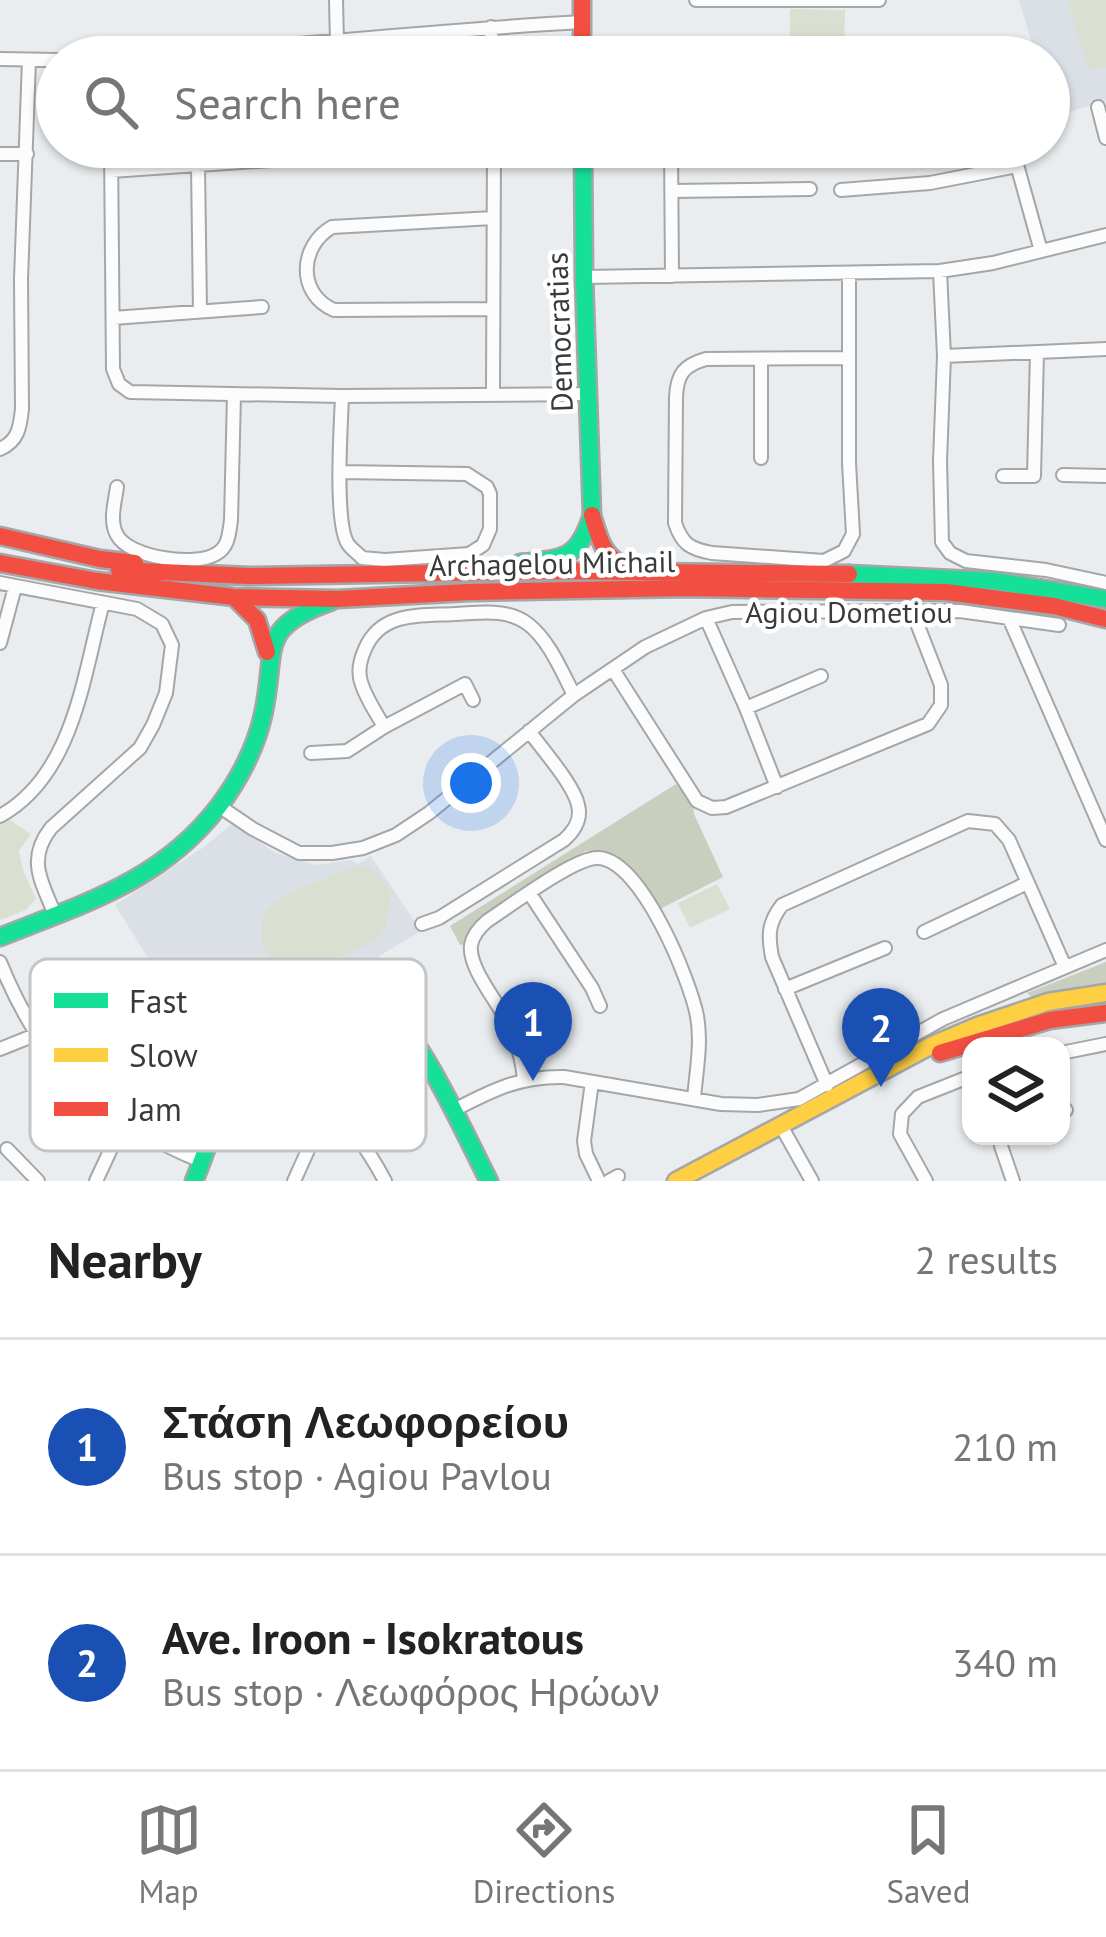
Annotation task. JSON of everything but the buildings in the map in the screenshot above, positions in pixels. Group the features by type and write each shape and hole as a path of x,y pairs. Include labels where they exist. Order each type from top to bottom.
{"main road":[{"path":"582,0 582,36"},
{"name":"Democratias","path":"583,168 592,514 602,546 614,562 662,576"},
{"path":"466,572 560,559 576,550 592,514"},
{"path":"0,536 100,559 205,575"},
{"name":"Archagelou Michail","path":"0,549 98,568 205,575 662,576 946,592 1054,606 1106,619"},
{"name":"Archagelou Michail","path":"0,563 97,581 234,597 469,592 685,572 723,580 948,576 1060,588 1106,599"},
{"path":"0,572 96,590 158,596 182,592"},
{"path":"234,597 263,628 269,671"},
{"path":"0,937 103,898 155,866 197,831 238,777 254,742 280,628 291,617 338,598"},
{"path":"676,1181 977,1026 1048,1002 1106,993"},
{"path":"906,1060 1050,1020 1106,1013"},
{"path":"426,1065 489,1181"},
{"path":"194,1181 207,1151"}],"street":[{"path":"336,0 337,36"},
{"path":"696,0 879,0"},
{"path":"404,36 582,22"},
{"path":"491,27 491,36"},
{"path":"0,58 36,60"},
{"path":"0,449 14,442 22,409 21,279 29,60"},
{"path":"1098,107 1106,138"},
{"path":"0,154 27,154"},
{"path":"111,168 113,369 119,384 130,392 589,394"},
{"path":"111,171 154,168"},
{"path":"198,168 200,311"},
{"path":"493,394 494,168"},
{"path":"671,168 672,276"},
{"path":"842,190 930,183 1007,168"},
{"path":"1018,168 1041,251"},
{"path":"671,191 810,189"},
{"path":"493,218 332,227 314,242 307,268 310,290 334,310 493,308"},
{"path":"584,278 940,272 1106,235"},
{"path":"940,272 942,542 950,553 966,561 1046,570 1106,584"},
{"path":"848,358 706,359 688,364 677,378 675,523 680,540 693,550 712,554 824,562 844,551 853,534 849,274"},
{"path":"112,318 262,307"},
{"path":"944,356 1106,350"},
{"path":"1003,476 1034,476 1037,352"},
{"path":"761,359 761,458"},
{"path":"117,487 115,531 127,547 138,553 197,559 221,550 231,520 234,395"},
{"path":"341,396 341,472 342,527 348,544 362,558 386,560 469,554 483,545 490,529 490,494 467,474 341,472"},
{"path":"1063,475 1106,476"},
{"path":"0,643 7,585 137,609 162,624 172,645 166,693 140,748 51,827 41,842 38,872 56,915"},
{"path":"0,816 31,794 61,748 103,603"},
{"name":"Agiou Dometiou","path":"219,806 299,853 363,848 396,835 429,812 574,695 645,647 706,618 732,613 960,611 1059,626"},
{"path":"384,727 359,670 369,640 384,624 404,616 484,613 522,620 533,628 574,695"},
{"path":"614,671 697,802 725,807 928,724 941,705 941,685 913,613"},
{"path":"706,618 776,787"},
{"path":"1009,618 1106,840"},
{"path":"746,708 821,676"},
{"path":"311,753 347,751 465,684 473,700"},
{"path":"422,924 440,918 564,840 578,823 578,805 529,731"},
{"path":"827,1084 772,957 770,920 782,905 968,821 995,824 1009,840 1065,967"},
{"path":"524,1078 522,1058 473,963 471,943 487,920 580,861 601,857 621,867 634,882 670,943 691,995 699,1039 694,1099"},
{"path":"924,932 1028,883"},
{"path":"530,894 600,1006"},
{"path":"785,989 885,948"},
{"path":"452,1111 524,1078 564,1077 721,1104 778,1104 799,1099 943,1019 1106,950"},
{"path":"0,962 30,1025"},
{"path":"0,1049 30,1037"},
{"path":"1070,1050 1106,1044"},
{"path":"926,1181 900,1134 902,1114 918,1097 962,1080"},
{"path":"592,1082 584,1142 599,1181"},
{"path":"780,1124 812,1181"},
{"path":"1001,1145 1013,1181"},
{"path":"7,1149 38,1181"},
{"path":"96,1181 110,1151"},
{"path":"178,1151 203,1162"},
{"path":"294,1181 308,1151"},
{"path":"370,1151 385,1181"}],"shaded area":[{"path":"1019,0 1106,0 1106,101 1070,111 1070,36 1030,36"},
{"path":"232,824 276,853 316,865 352,860 358,864 371,856 421,931 377,959 149,959 115,905"}],"green space":[{"path":"1067,0 1106,0 1106,66 1089,71"},
{"path":"790,9 845,10 844,36 790,36"},
{"path":"676,784 693,804 723,877 658,910 638,877 622,862 586,851 483,917 466,944 460,945 450,926"},
{"path":"10,820 31,834 19,851 36,899 26,910 0,920 0,825"},
{"path":"366,865 379,875 391,893 386,928 376,940 335,959 273,959 265,949 264,914 295,891"},
{"path":"717,884 730,909 690,928 678,903"},
{"path":"1106,962 1106,988 1036,1001 1027,993"}],"traffic: fast":[{"path":"520,563 567,554 581,541 592,515 583,168"},
{"path":"849,574 994,581 1106,599"},
{"path":"0,937 119,887 147,872 197,832 226,796 251,751 280,632 291,621 332,601"},
{"path":"426,1061 489,1181"},
{"path":"194,1181 205,1151"}],"traffic: slow":[{"path":"676,1181 932,1045 1048,1002 1106,993"}],"traffic: jam":[{"path":"582,0 582,36"},
{"path":"592,515 608,554 630,568"},
{"path":"0,536 135,563"},
{"path":"0,563 97,581 234,597 338,599 686,588 946,592 1054,606 1106,619"},
{"path":"119,570 249,576 551,571 849,574"},
{"path":"234,597 257,620 267,652"},
{"path":"940,1053 1050,1020 1106,1013"}],"place":[{"name":"Στάση Λεωφορείου","path":"533,1081"},
{"name":"Ave. Iroon - Isokratous","path":"881,1087"}]}
